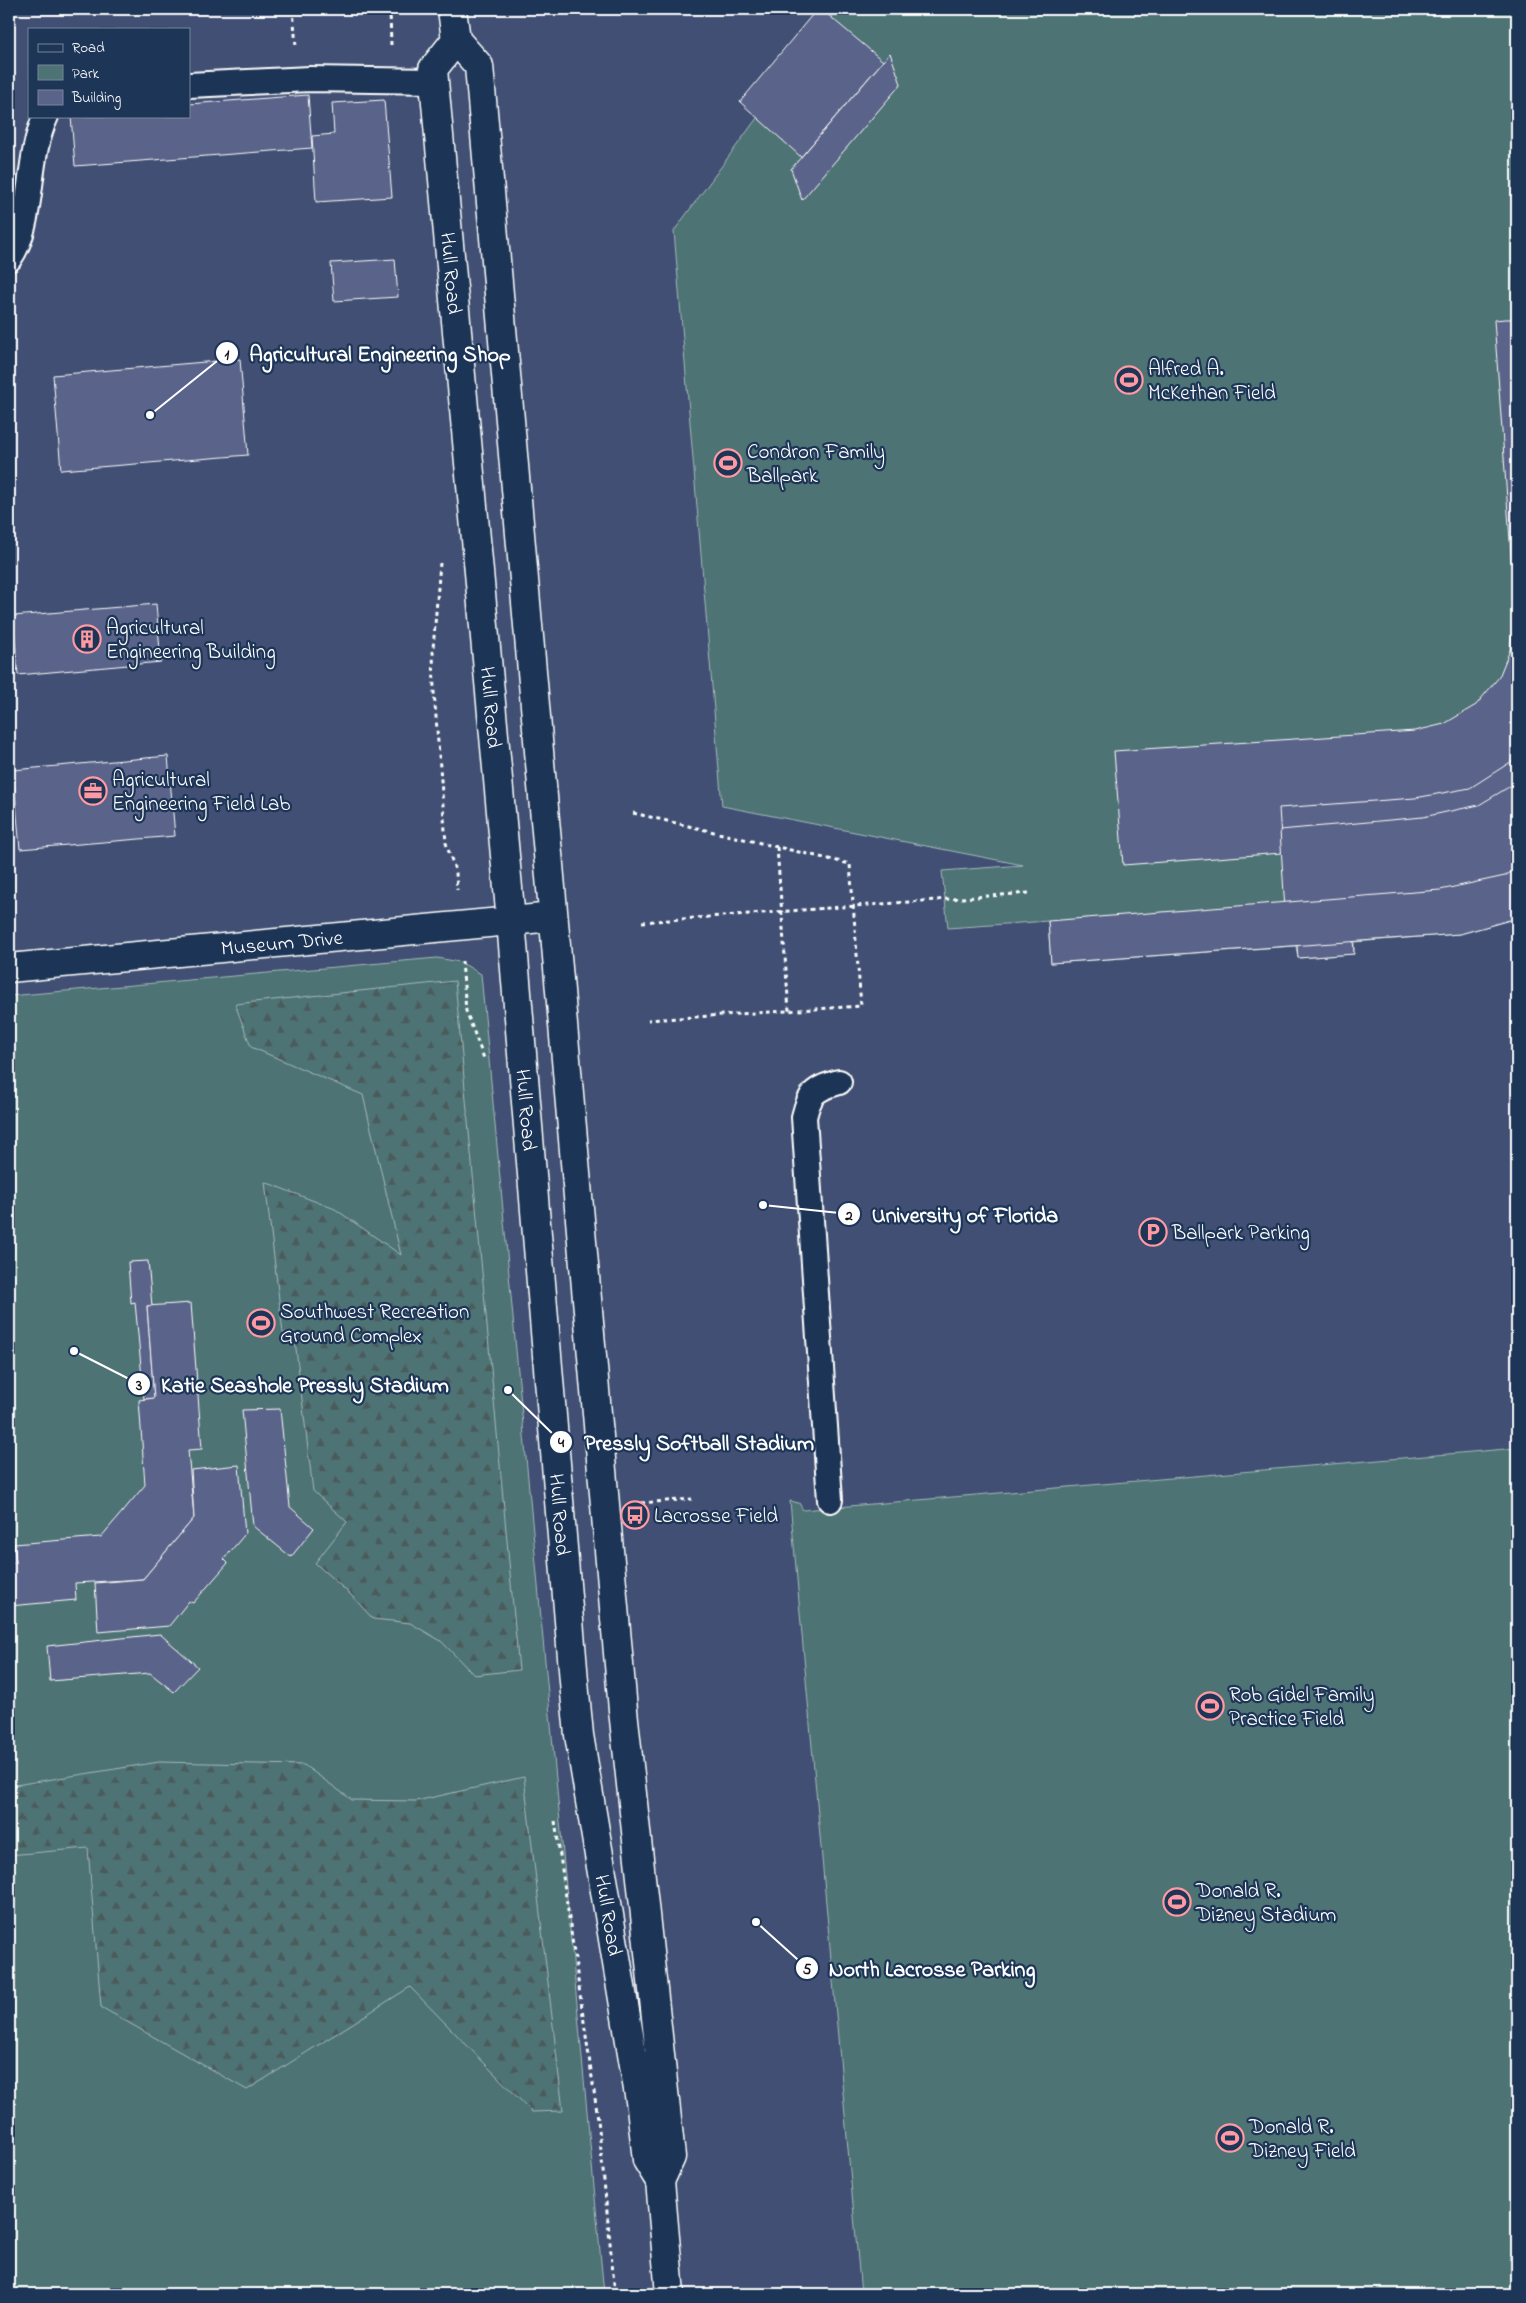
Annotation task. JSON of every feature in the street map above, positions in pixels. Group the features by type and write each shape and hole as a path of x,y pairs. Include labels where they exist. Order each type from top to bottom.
{"street":[{"path":"452,9 456,40"},
{"name":"Hull Road","path":"660,2181 671,2157 623,1710 479,66 456,40 434,68 434,81 511,921 579,1735 642,2107 648,2160 660,2181 670,2294"},
{"name":"Museum Drive","path":"9,968 553,917"}],"lane":[{"path":"190,85 310,79 434,81"},
{"path":"9,260 22,233 31,167 39,133 45,118"},
{"path":"830,1500 804,1116 808,1100 818,1088 839,1082"}],"path":[{"path":"293,9 296,48"},
{"path":"390,9 391,52"},
{"path":"1512,9 1517,26"},
{"path":"441,554 433,649 434,692 446,843 456,873"},
{"path":"633,813 850,864 861,1006 648,1020"},
{"path":"777,846 789,1011"},
{"path":"642,922 1029,892"},
{"path":"638,1504 692,1499"},
{"path":"554,1820 598,2118 616,2294"}],"shaded area":[{"path":"9,9 1517,9 1517,2294 9,2294"}],"green space":[{"name":"Alfred A. McKethan Field","path":"837,9 1517,9 1517,918 1460,934 1354,942 1354,954 1298,958 1296,946 1051,963 1048,921 948,928 942,871 1023,865 722,806 674,231"},
{"name":"Southwest Recreation Ground Complex","path":"437,958 460,962 481,974 604,2294 9,2294 9,996"},
{"path":"455,981 519,1670 474,1675 441,1641 410,1623 373,1619 351,1595 315,1563 347,1522 313,1491 294,1332 283,1333 265,1182 335,1209 401,1255 363,1095 251,1047 235,1004"},
{"name":"Donald R. Dizney Stadium","path":"1517,1448 1517,2294 861,2294 790,1501 799,1503 803,1510"},
{"path":"159,1762 304,1765 352,1800 416,1801 524,1777 563,2111 532,2112 410,1987 247,2090 101,2007 88,1848 9,1855 9,1786"}],"building":[{"path":"817,9 821,9 883,61 801,157 740,102"},
{"path":"890,53 901,84 802,200 791,169"},
{"path":"308,95 312,148 75,166 71,118 190,118 190,104"},
{"path":"384,100 392,197 316,202 312,136 334,134 332,103"},
{"path":"395,259 398,297 334,301 331,263"},
{"path":"1517,319 1517,815 1491,832 1428,846 1282,853 1123,865 1114,751 1415,731 1444,724 1476,705 1499,677 1510,650 1515,609 1494,320"},
{"path":"240,359 248,455 61,470 53,375"},
{"name":"Agricultural Engineering Building","path":"156,604 161,662 18,675 13,616"},
{"name":"Agricultural Engineering Field Lab","path":"168,756 175,836 20,849 13,770"},
{"path":"1517,758 1517,815 1491,832 1428,846 1282,853 1279,808 1415,798 1470,788"},
{"path":"1517,782 1517,878 1509,883 1443,899 1351,905 1354,954 1298,958 1294,909 1285,910 1280,830 1423,817 1479,805"},
{"path":"1517,868 1517,918 1460,934 1051,963 1048,921 1440,890 1505,876"},
{"path":"148,1261 152,1306 147,1306 154,1398 144,1399 135,1302 131,1303 128,1262"},
{"path":"191,1303 202,1449 188,1450 194,1518 143,1579 75,1583 76,1600 9,1606 9,1564 16,1563 14,1544 101,1537 145,1485 139,1400 154,1398 147,1306"},
{"path":"280,1409 290,1507 314,1528 291,1557 253,1526 242,1410"},
{"path":"239,1465 245,1534 224,1559 228,1563 193,1603 189,1601 169,1626 98,1632 95,1583 143,1579 194,1518 191,1470"},
{"path":"14,1544 16,1563 9,1564 9,1545"},
{"path":"160,1634 198,1667 174,1692 150,1673 50,1681 47,1646"}],"place":[{"name":"Alfred A. McKethan Field","path":"1129,380"},
{"name":"Agricultural Engineering Shop","path":"150,415"},
{"name":"Condron Family Ballpark","path":"728,463"},
{"name":"Agricultural Engineering Building","path":"87,639"},
{"name":"Agricultural Engineering Field Lab","path":"93,791"},
{"name":"University of Florida","path":"763,1205"},
{"name":"Ballpark Parking","path":"1153,1232"},
{"name":"Southwest Recreation Ground Complex","path":"261,1323"},
{"name":"Katie Seashole Pressly Stadium","path":"74,1351"},
{"name":"Pressly Softball Stadium","path":"508,1390"},
{"name":"Lacrosse Field","path":"635,1515"},
{"name":"Rob Gidel Family Practice Field","path":"1210,1706"},
{"name":"Donald R. Dizney Stadium","path":"1177,1902"},
{"name":"North Lacrosse Parking","path":"756,1922"},
{"name":"Donald R. Dizney Field","path":"1230,2138"}]}
